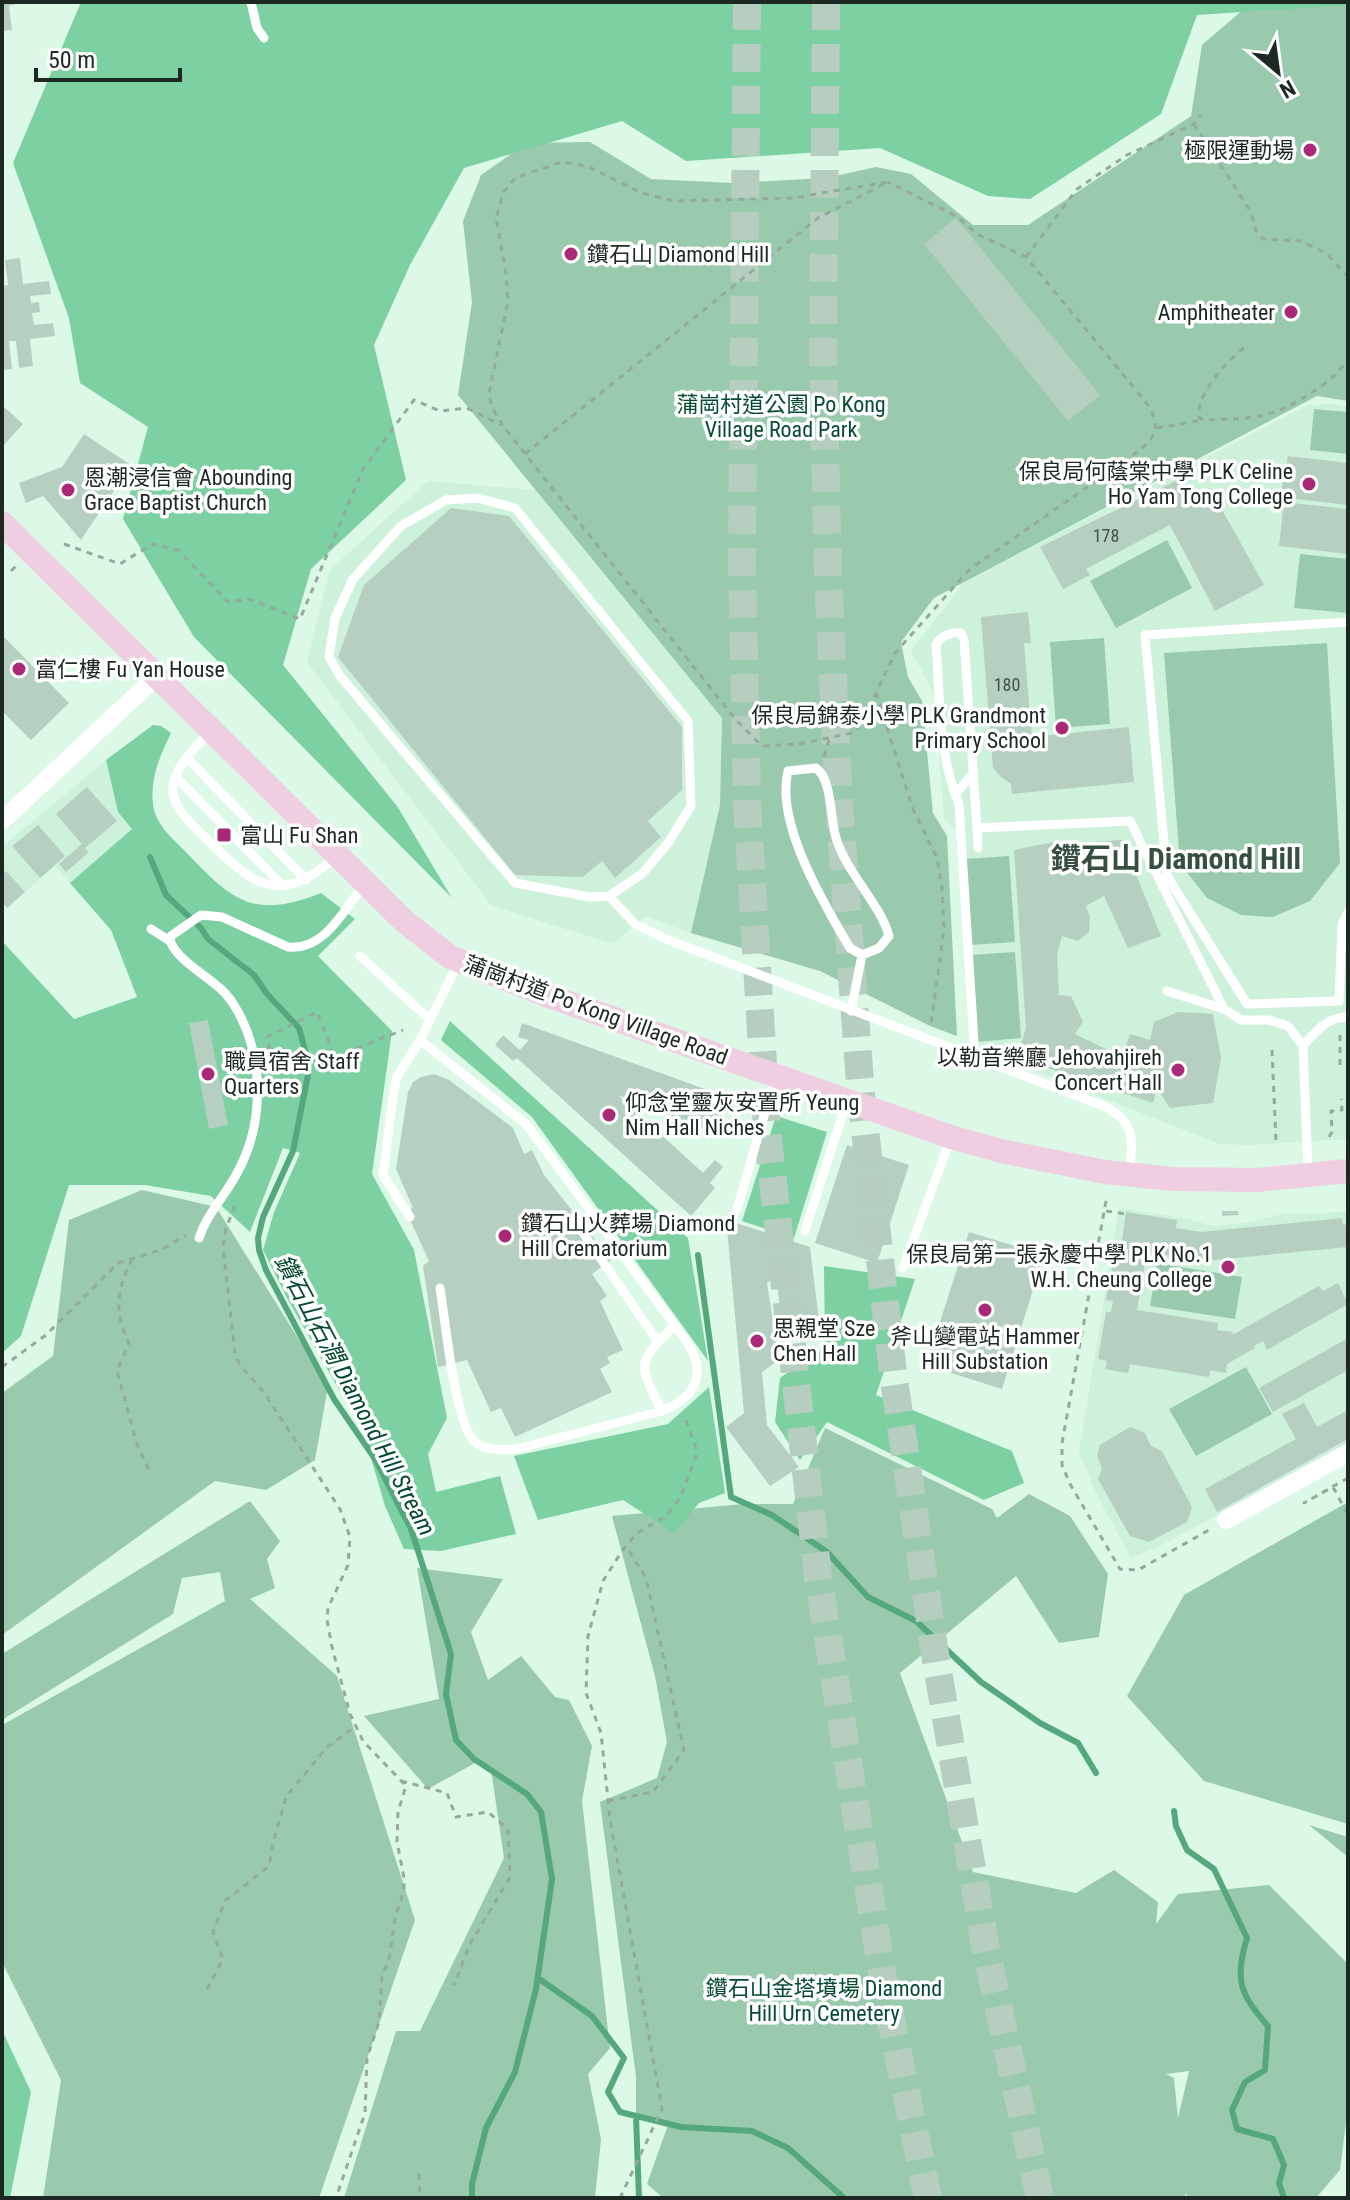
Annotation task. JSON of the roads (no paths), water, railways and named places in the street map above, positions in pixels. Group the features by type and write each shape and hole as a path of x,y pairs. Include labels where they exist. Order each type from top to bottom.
{"main road":[{"name":"蒲崗村道 Po Kong Village Road","path":"2,523 404,921 450,957 549,996 951,1137 1063,1165 1128,1175 1218,1180 1348,1171"}],"street":[{"path":"2,821 157,676"},
{"path":"1219,1524 1348,1453"}],"lane":[{"path":"251,2 257,28 264,38"},
{"path":"478,498 515,508 688,721 691,806 668,843 642,874 609,896 590,897 515,883 340,676 329,657 335,618 353,579 401,526 446,500 478,498"},
{"path":"1348,622 1145,635 1167,876 1247,1004 1339,1001 1342,924 1348,912"},
{"path":"975,1058 959,804 950,784 945,757 936,644 943,637 957,633 964,639 978,848"},
{"path":"212,730 187,758 176,777 175,798 179,809 196,829 239,872 265,883 282,885 306,880 319,873 337,856"},
{"path":"187,758 306,880"},
{"path":"816,768 824,773 837,840 854,877 886,925 889,936 879,948 862,955 850,948 793,836 786,782 788,771 816,768"},
{"path":"955,795 973,773"},
{"path":"176,777 282,885"},
{"path":"977,828 1130,821 1224,1009"},
{"path":"170,941 176,931 201,915 222,917 288,947 312,945 324,935 365,883"},
{"path":"609,896 635,924 666,939 1118,1113 1127,1123 1131,1139 1128,1175"},
{"path":"151,929 170,941 177,955 216,984 236,1007 253,1051 257,1073 256,1109 246,1152 236,1175 203,1225 199,1238"},
{"path":"851,1011 862,955"},
{"path":"360,956 430,1020"},
{"path":"410,1217 383,1175 397,1077 420,1040 459,960"},
{"path":"1167,991 1224,1009 1241,1020 1269,1020 1288,1026 1303,1046 1309,1176"},
{"path":"1303,1046 1320,1026 1339,1017 1348,1017"},
{"path":"420,1040 527,1125 696,1355 697,1376 690,1393 680,1404 662,1411 516,1449 484,1447 473,1441 466,1427 456,1389 440,1288"},
{"path":"737,1209 776,1076"},
{"path":"805,1231 847,1101"},
{"path":"903,1268 951,1137"},
{"path":"577,1224 658,1342"},
{"path":"662,1411 643,1366 647,1352 674,1326"}],"waterway":[{"name":"鑽石山石澗 Diamond Hill Stream","path":"150,857 166,895 201,928 208,939 254,975 299,1028 308,1075 293,1151 263,1217 258,1238 259,1250 266,1270 334,1399 375,1459 411,1529 451,1654 446,1694 456,1740 474,1759 527,1794 541,1812 552,1879 536,1989 515,2072 486,2128 472,2184 472,2198"},
{"path":"698,1255 731,1497 772,1515 827,1552 868,1597 916,1621 981,1682 1040,1723 1078,1743 1096,1773"},
{"path":"1174,1811 1176,1826 1187,1850 1214,1869 1247,1938 1241,1965 1242,1986 1251,2005 1268,2026 1265,2070 1245,2082 1232,2110 1237,2129 1273,2139 1284,2165 1279,2183 1284,2198"},
{"path":"538,1978 592,2016 624,2058 608,2092 620,2112 681,2127 752,2131 788,2148 844,2198"},
{"path":"636,2116 639,2198"}],"tunnel":[{"path":"747,2 742,557 747,803 767,1129 818,1576 885,1991 928,2198"},
{"path":"826,2 823,357 828,577 839,804 861,1095 893,1373 935,1654 985,1945 1040,2198"}],"place":[{"name":"極限運動場","path":"1310,150"},
{"name":"鑽石山 Diamond Hill","path":"571,254"},
{"name":"Amphitheater","path":"1291,312"},
{"name":"保良局何蔭棠中學 PLK Celine Ho Yam Tong College","path":"1309,484"},
{"name":"恩潮浸信會 Abounding Grace Baptist Church","path":"68,490"},
{"name":"富仁樓 Fu Yan House","path":"19,669"},
{"name":"保良局錦泰小學 PLK Grandmont Primary School","path":"1062,728"},
{"name":"富山 Fu Shan","path":"224,835"},
{"name":"以勒音樂廳 Jehovahjireh Concert Hall","path":"1178,1070"},
{"name":"職員宿舍 Staff Quarters","path":"208,1074"},
{"name":"仰念堂靈灰安置所 Yeung Nim Hall Niches","path":"609,1115"},
{"name":"鑽石山火葬場 Diamond Hill Crematorium","path":"505,1236"},
{"name":"保良局第一張永慶中學 PLK No.1 W.H. Cheung College","path":"1228,1267"},
{"name":"斧山變電站 Hammer Hill Substation","path":"985,1310"},
{"name":"思親堂 Sze Chen Hall","path":"757,1341"}],"district":[{"name":"鑽石山 Diamond Hill","path":"1176,859"}],"park label":[{"name":"蒲崗村道公園 Po Kong Village Road Park","path":"781,416"},
{"name":"鑽石山金塔墳場 Diamond Hill Urn Cemetery","path":"824,2000"}]}
